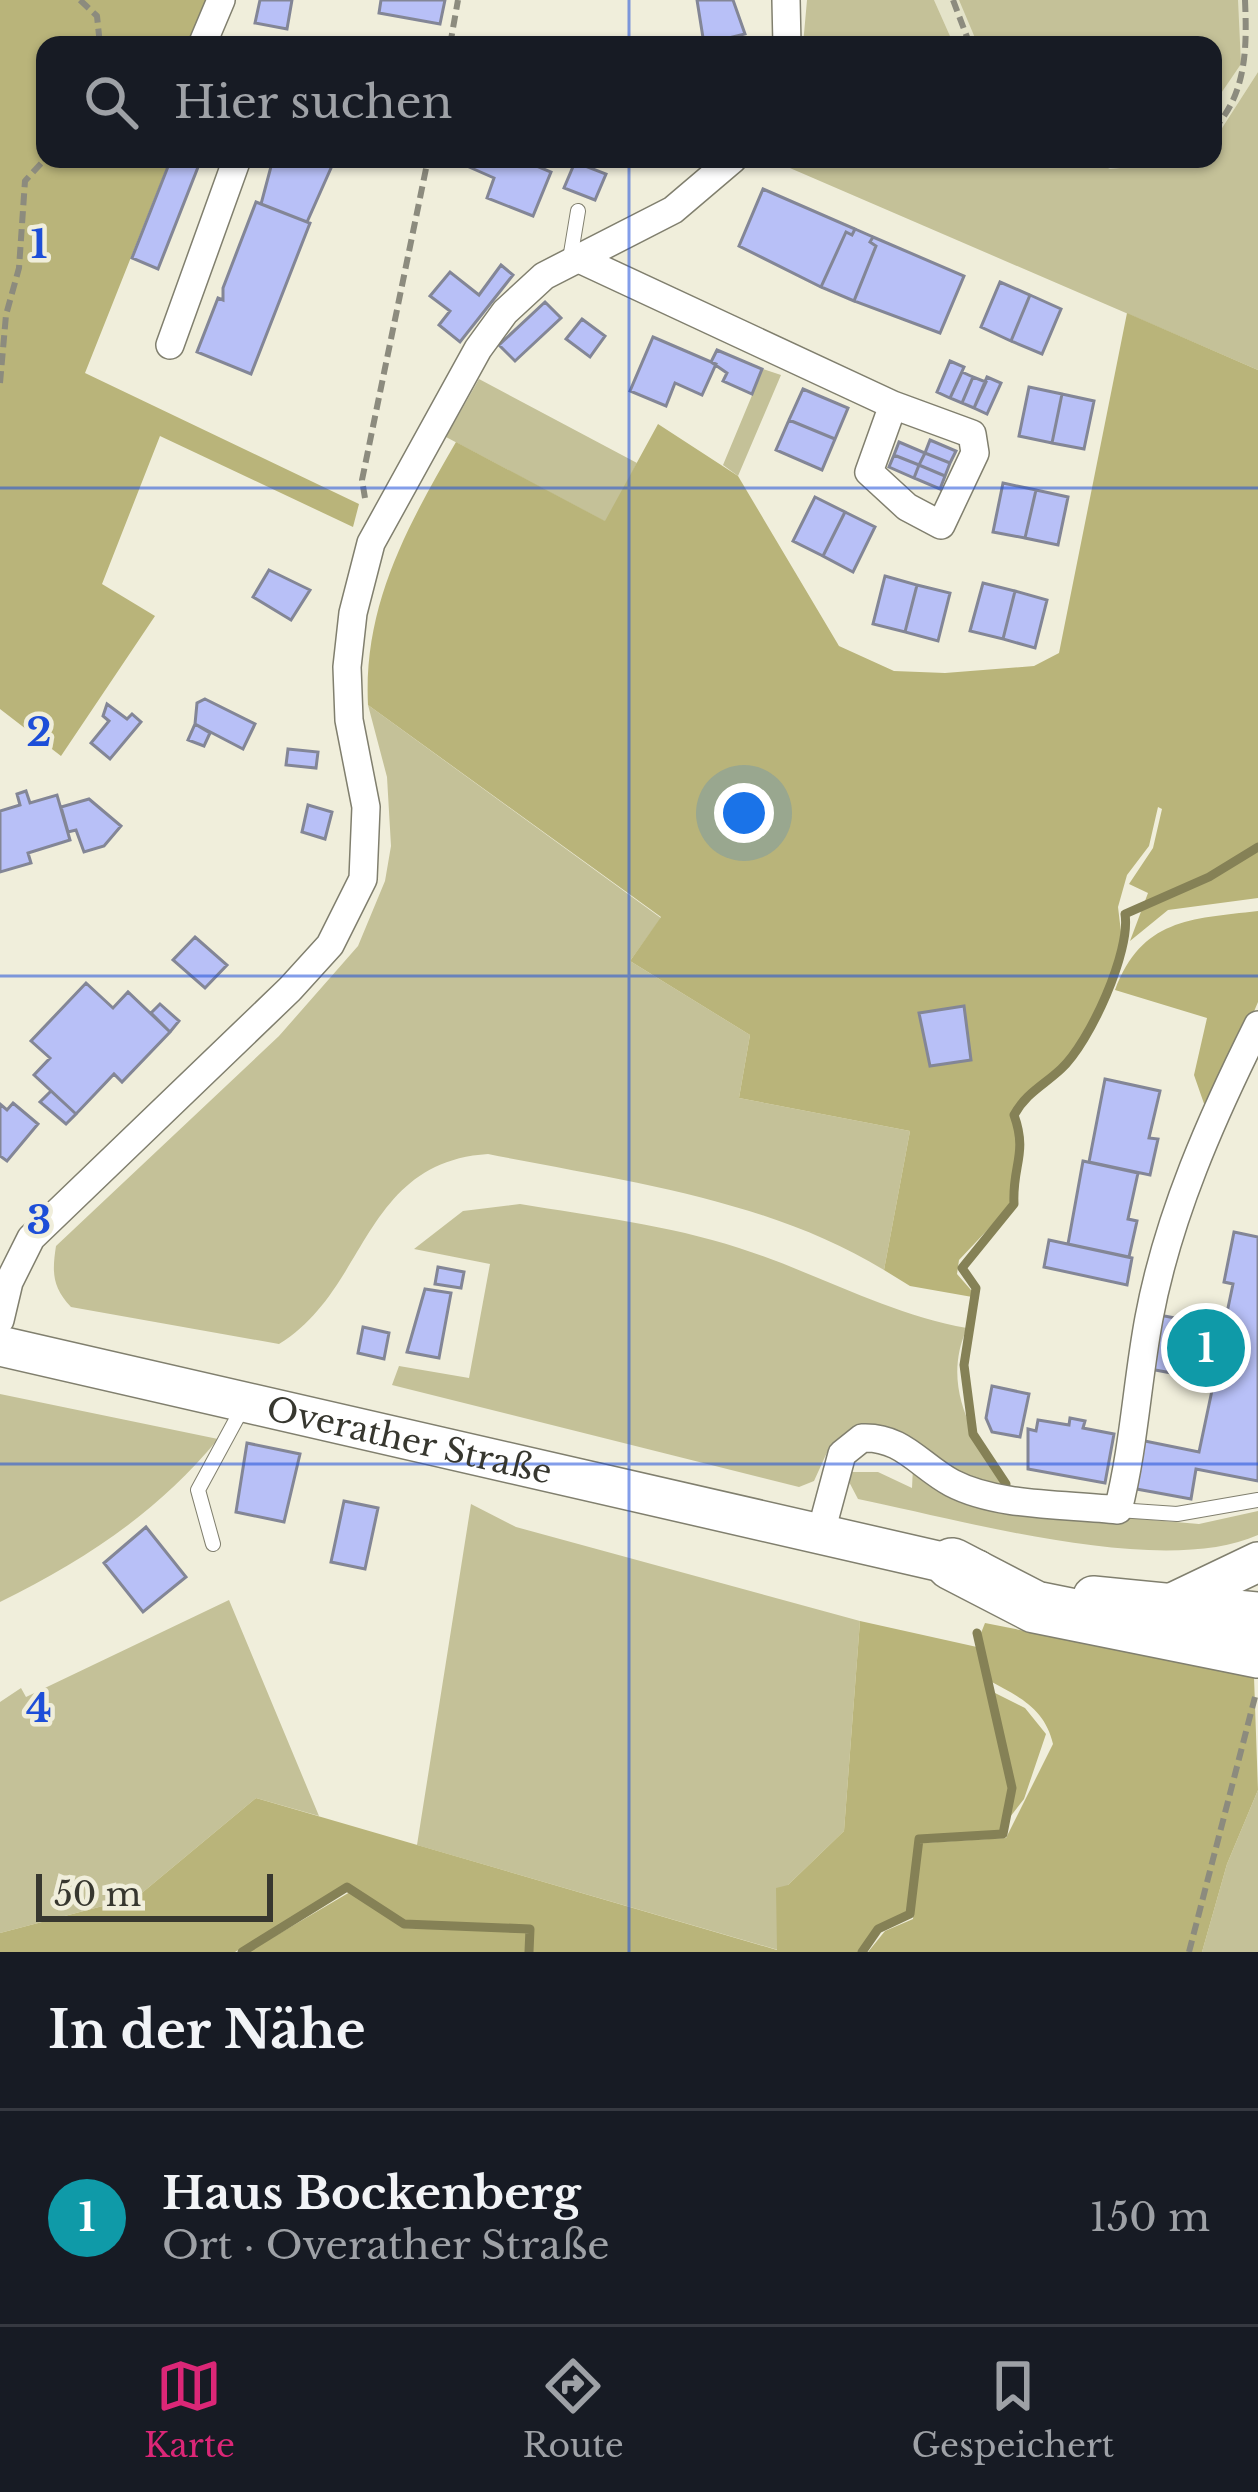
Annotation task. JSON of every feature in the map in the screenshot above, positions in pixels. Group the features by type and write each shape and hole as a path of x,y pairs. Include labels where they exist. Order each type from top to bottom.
{"highway":[{"path":"952,1564 1035,1607 1256,1675"}],"main road":[{"name":"Overather Straße","path":"0,1346 248,1399 1086,1595 1258,1612"},
{"path":"1165,1606 1258,1562"}],"street":[{"path":"206,36 221,0"},
{"path":"786,0 787,36"},
{"path":"170,345 234,168"},
{"path":"0,1320 4,1278 31,1238 239,1042 330,945 364,879 366,807 349,720 347,667 353,613 371,543 478,349 505,312 544,276 673,210 722,168"},
{"path":"573,260 892,405 972,434 975,453 941,525 907,507 868,472 892,405"},
{"path":"821,1532 842,1454 862,1438 890,1441 952,1484 1118,1510 1150,1314 1163,1268 1196,1154 1258,1025"}],"lane":[{"path":"573,260 578,211"},
{"path":"213,1544 198,1490 248,1399"},
{"path":"1118,1510 1177,1514 1258,1500"}],"path":[{"path":"80,0 98,16 99,36"},
{"path":"452,36 458,0"},
{"path":"953,0 967,36"},
{"path":"1222,115 1241,83 1248,50 1245,0"},
{"path":"0,383 6,315 19,268 25,181 37,168"},
{"path":"371,543 362,480 426,168"},
{"path":"1189,1952 1256,1675"}],"shaded area":[{"path":"0,0 211,0 197,36 36,36 36,168 166,168 85,373 359,504 353,527 160,436 102,584 155,616 61,756 0,709"},
{"path":"807,0 934,0 950,36 804,36"},
{"path":"934,0 1258,0 1258,72 1222,128 1222,36 950,36"},
{"path":"959,0 1238,0 1241,64 1222,92 1222,36 974,36"},
{"path":"1258,72 1258,370 790,168 1222,168 1222,128"},
{"path":"1127,313 1258,370 1258,898 1168,910 1130,941 1148,893 1129,884 1153,848 1162,809 1158,807 1149,846 1127,875 1118,907 1124,957 1106,1005 1070,1064 1014,1109 1021,1156 1010,1206 959,1260 957,1274 978,1298 910,1286 884,1270 910,1131 739,1098 750,1035 630,961 661,917 368,705 373,633 392,567 456,442 605,521 658,424 738,476 839,646 894,671 945,673 1034,666 1059,653"},
{"path":"763,369 781,375 738,476 723,465"},
{"path":"479,379 637,463 606,522 446,437"},
{"path":"368,705 661,918 630,961 750,1035 739,1098 910,1131 884,1270 838,1245 742,1209 488,1154 446,1162 415,1179 390,1203 308,1321 279,1344 71,1307 55,1279 56,1246 279,1036 358,946 385,881 391,846 387,777"},
{"path":"1258,911 1258,1002 1209,1118 1194,1075 1207,1018 1115,990 1139,949 1154,936 1190,921"},
{"path":"520,1204 712,1240 880,1303 967,1328 957,1371 959,1392 972,1430 1002,1485 972,1479 859,1426 829,1448 814,1481 799,1487 392,1385 399,1366 469,1378 490,1264 414,1249 463,1211"},
{"path":"0,1394 218,1439 145,1512 61,1569 0,1602"},
{"path":"913,1467 1036,1510 1199,1524 1258,1511 1258,1535 1218,1547 1170,1550 1061,1541 858,1499 847,1478 851,1472 878,1472 912,1488"},
{"path":"471,1504 516,1527 860,1621 844,1831 788,1885 778,1950 417,1845"},
{"path":"229,1600 319,1816 256,1798 137,1897 0,1933 0,1702 21,1688 26,1697"},
{"path":"860,1621 977,1647 1009,1784 1000,1833 917,1838 908,1917 880,1928 861,1952 530,1952 530,1928 405,1923 348,1886 235,1952 0,1952 0,1933 137,1897 256,1798 777,1950 776,1888 788,1885 844,1831"},
{"path":"985,1623 1254,1677 1258,1790 1227,1864 1202,1952 868,1952 885,1931 913,1919 921,1843 1006,1838 1053,1744 1037,1713 988,1680 981,1633"},
{"path":"991,1691 1025,1708 1046,1734 1024,1799 1010,1817 1015,1785"},
{"path":"1258,1790 1258,1952 1202,1952 1227,1864"},
{"path":"350,1892 405,1928 526,1932 526,1952 248,1952"}],"building":[{"path":"260,0 292,0 287,29 255,23"},
{"path":"381,0 445,0 440,24 379,13"},
{"path":"697,0 733,0 745,34 703,36"},
{"path":"167,168 198,168 158,269 132,258"},
{"path":"271,168 331,168 307,222 261,204"},
{"path":"471,168 551,172 533,216 487,198 494,178"},
{"path":"572,168 606,174 595,200 564,188"},
{"path":"763,189 855,229 852,235 846,232 821,287 739,246"},
{"path":"256,202 310,223 251,374 197,352 218,298 223,300 223,288"},
{"path":"855,229 873,237 870,242 876,246 854,301 821,287 846,232 852,235"},
{"path":"873,237 964,276 940,333 854,301 876,246 870,242"},
{"path":"501,265 513,275 460,342 439,325 450,311 430,296 450,272 479,295"},
{"path":"1000,282 1030,295 1011,341 981,327"},
{"path":"1030,295 1061,309 1042,354 1011,341"},
{"path":"545,302 561,318 515,361 499,345"},
{"path":"582,319 605,336 590,357 566,339"},
{"path":"653,337 716,364 702,395 675,383 666,406 630,391"},
{"path":"717,350 762,369 752,394 723,381 727,373 711,362"},
{"path":"950,361 964,367 950,398 937,392"},
{"path":"962,372 973,377 962,403 950,398"},
{"path":"973,377 986,382 974,408 962,403"},
{"path":"987,377 1001,383 987,414 974,408"},
{"path":"1029,387 1062,394 1052,443 1019,436"},
{"path":"803,389 848,408 835,439 789,420"},
{"path":"1062,394 1094,401 1084,449 1052,443"},
{"path":"789,420 835,439 822,470 776,450"},
{"path":"930,440 956,451 950,463 925,453"},
{"path":"899,442 925,453 919,465 894,455"},
{"path":"925,453 950,463 945,476 919,465"},
{"path":"894,455 919,465 914,478 889,467"},
{"path":"919,465 945,476 940,489 914,478"},
{"path":"1003,483 1036,490 1025,538 993,532"},
{"path":"1036,490 1068,497 1058,545 1025,538"},
{"path":"815,497 845,512 823,556 793,541"},
{"path":"845,512 875,527 853,572 823,556"},
{"path":"269,570 310,590 291,620 253,597"},
{"path":"885,576 917,585 905,632 873,624"},
{"path":"983,583 1015,591 1003,639 970,631"},
{"path":"917,585 950,593 938,641 905,632"},
{"path":"1015,591 1047,600 1035,648 1003,639"},
{"path":"205,699 255,724 243,749 195,724 197,703"},
{"path":"107,704 127,719 132,714 141,722 110,759 91,743 109,721 103,716"},
{"path":"195,724 210,733 204,746 188,740"},
{"path":"288,749 318,752 316,768 286,765"},
{"path":"26,791 30,803 57,795 70,840 28,853 31,863 0,872 0,811 20,805 17,794"},
{"path":"89,799 121,826 104,846 84,852 76,830 68,832 61,807"},
{"path":"308,805 332,812 325,839 302,832"},
{"path":"195,937 227,965 205,988 173,960"},
{"path":"86,983 113,1008 128,992 170,1032 122,1082 114,1074 76,1114 34,1075 50,1058 31,1041"},
{"path":"160,1004 179,1021 170,1032 151,1013"},
{"path":"964,1006 971,1060 930,1066 919,1013"},
{"path":"1105,1079 1160,1091 1149,1138 1158,1139 1150,1175 1089,1162"},
{"path":"51,1091 76,1114 66,1124 40,1102"},
{"path":"13,1103 38,1124 7,1161 0,1156 0,1104 7,1110"},
{"path":"1083,1161 1138,1173 1128,1219 1137,1221 1129,1257 1068,1244"},
{"path":"1234,1232 1258,1237 1258,1481 1196,1469 1191,1499 1131,1488 1140,1440 1199,1452 1214,1381 1150,1369 1159,1315 1224,1327 1233,1284 1224,1282"},
{"path":"1049,1240 1132,1258 1127,1285 1044,1267"},
{"path":"438,1267 464,1272 461,1288 435,1284"},
{"path":"425,1289 451,1293 439,1358 407,1352"},
{"path":"363,1327 389,1333 384,1359 358,1353"},
{"path":"992,1386 1029,1394 1020,1437 992,1432 986,1418"},
{"path":"1070,1418 1085,1421 1083,1428 1114,1434 1105,1483 1028,1469 1028,1429 1036,1431 1038,1420 1069,1425"},
{"path":"247,1443 300,1454 284,1522 236,1512"},
{"path":"344,1501 378,1508 365,1569 331,1562"},
{"path":"146,1527 186,1577 143,1612 104,1563"}],"waterway":[{"path":"1006,1484 973,1434 964,1365 976,1288 962,1268 1014,1204 1020,1150 1014,1115 1072,1056 1096,1018 1122,950 1125,914 1209,877 1258,847"},
{"path":"862,1952 878,1929 910,1914 919,1839 1003,1834 1012,1788 977,1633"},
{"path":"242,1952 347,1887 404,1924 530,1929 529,1952"}],"place":[{"name":"Haus Bockenberg","path":"1206,1348"}]}
